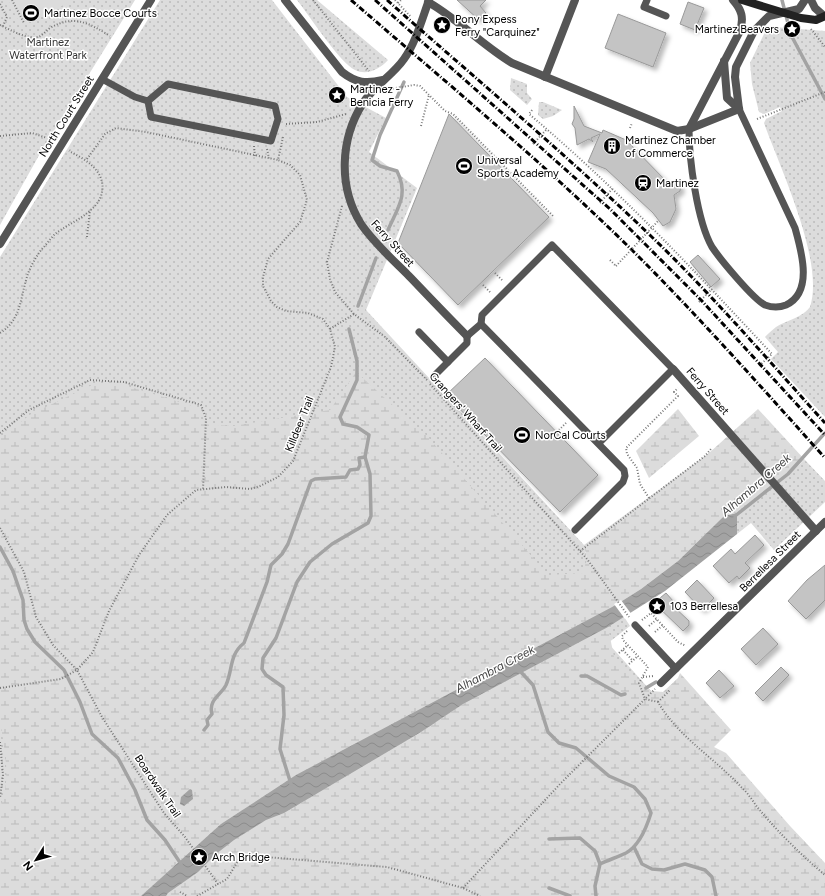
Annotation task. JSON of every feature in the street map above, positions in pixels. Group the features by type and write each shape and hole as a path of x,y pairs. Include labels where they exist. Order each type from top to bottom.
{"main road":[{"path":"742,0 763,8 801,18 816,20 824,16"}],"street":[{"name":"North Court Street","path":"0,244 151,0"},
{"path":"285,0 333,62 346,75 362,83 384,80"},
{"path":"544,77 575,0"},
{"path":"689,128 742,24 742,15 739,7 733,0"},
{"path":"739,109 735,77 736,67 754,31 769,16 799,9 805,0"},
{"path":"811,0 815,8 824,16"},
{"path":"428,1 442,10 491,51 512,63 677,130 689,128 739,109"},
{"name":"Ferry Street","path":"428,1 405,58 363,104 348,136 344,166 346,184 351,202 361,223 370,236 467,336"},
{"path":"724,60 727,98 739,109"},
{"name":"Ferry Street","path":"674,369 816,531"},
{"name":"Berrellesa Street","path":"661,683 825,522"}],"lane":[{"path":"647,0 644,7 666,16"},
{"path":"102,79 135,97 148,101"},
{"path":"168,84 275,106 278,119 271,141 151,117 148,101 168,84"},
{"path":"689,128 690,162 705,231 713,247 757,299 775,308 782,306 794,299 799,294 803,283 800,247 795,228 739,109"},
{"path":"435,375 467,343 467,336 481,324 482,315 552,245 674,369 599,443"},
{"path":"481,324 621,465 625,476 623,482 575,530"},
{"path":"419,332 448,362"},
{"path":"634,624 676,669"}],"path":[{"path":"12,0 24,23"},
{"path":"313,0 369,71 373,72"},
{"path":"395,0 411,17"},
{"path":"398,3 401,0"},
{"path":"0,4 7,17 1,26 25,36 39,37 51,28 66,22 84,21 110,36"},
{"path":"811,28 825,47"},
{"path":"390,89 414,85 420,86 445,111 453,114 553,216"},
{"path":"757,119 825,92"},
{"path":"421,126 429,95"},
{"path":"532,110 529,114 613,188 664,238 772,354 759,366"},
{"path":"278,160 286,124 317,122 346,114"},
{"path":"87,159 105,134 116,128 146,132 278,160 290,165 300,174 307,200 300,222 268,259 263,272 263,286 271,301 277,307 286,311 316,315 323,319 330,329 354,314"},
{"path":"533,144 547,129"},
{"path":"0,136 32,133 47,138"},
{"path":"0,333 8,328 17,315 29,272 36,258 54,235 90,210 101,197 102,183 97,172 87,159 66,149"},
{"path":"600,203 613,188"},
{"name":"Grangers' Wharf Trail","path":"343,206 340,208 328,262 328,271 335,292 354,314 385,337 406,357 588,559 634,624"},
{"path":"87,237 90,210"},
{"path":"610,260 616,266 659,220"},
{"path":"699,302 712,289"},
{"name":"Killdeer Trail","path":"0,688 57,680 77,670 93,652 109,611 139,555 167,515 196,490 226,487 250,489 278,477 288,468 296,454 334,357 335,346 330,329"},
{"path":"0,433 29,410 90,380 124,382 201,405 206,418 203,489"},
{"path":"649,498 640,484 637,468 627,454 626,448 678,396 674,392 679,388"},
{"path":"580,551 705,456 711,449"},
{"name":"Boardwalk Trail","path":"0,528 24,572 36,617 53,645 77,670 102,717 164,813 185,837 218,884"},
{"path":"619,653 628,645"},
{"path":"623,650 633,661"},
{"path":"629,664 638,656"},
{"path":"645,699 639,683 648,667"},
{"path":"463,888 561,782 661,683"},
{"path":"645,699 658,702 672,723 681,733 744,789 758,808 825,875"},
{"path":"0,742 3,775 0,798"},
{"path":"197,896 227,879 241,856 253,856 387,867 463,888 480,896"},
{"path":"180,892 187,896"}],"green space":[{"name":"Martinez Waterfront Park","path":"0,0 135,0 42,150 0,225"},
{"name":"Martinez Bocce Courts","path":"8,0 74,0 21,26"},
{"path":"160,0 272,0 347,97 386,118 369,152 417,188 366,310 584,545 587,559 630,626 608,643 651,691 825,896 0,896 0,257"},
{"path":"297,0 317,0 388,60 373,71 360,72 355,70 349,66 333,49"},
{"path":"774,27 825,31 825,417 771,359 778,352 765,337 776,327 807,311 810,307 813,288 811,266 799,215 764,123 766,119 782,111 780,107 764,114 759,112 752,84 750,63 765,32"},
{"path":"511,78 527,84 527,93 532,99 527,105 510,90"},
{"path":"539,102 543,102 562,110 553,116 543,119 538,115"},
{"path":"356,372 427,436 548,575 583,573 587,559 584,545 709,453 758,409 805,460 737,513 724,516 678,561 641,589 614,606 296,775 221,824 141,896 0,896 0,807 6,786 6,764 0,720 0,438 31,414 92,385 124,385 196,407 199,412 201,424 233,426 330,410"},
{"path":"678,409 699,436 649,478 636,451"},
{"path":"805,460 825,481 825,502 774,550 751,523 737,534 737,513"},
{"path":"608,627 614,657 651,691 663,692 678,678 680,673 731,730 714,747 726,753 790,826 825,863 825,896 166,896 198,872 216,854 234,840 266,820 284,813 421,732 463,704"}],"water":[{"path":"737,513 737,534 665,591 608,627 463,704 421,732 284,813 266,820 234,840 216,854 198,872 166,896 141,896 221,824 296,775 614,606 641,589 678,561 724,516"},
{"path":"190,789 192,790 193,799 184,806 180,804 181,797"}],"pier":[{"path":"621,600 632,615 625,619 614,604"}],"building":[{"path":"457,0 486,0 480,6 486,13 479,20"},
{"path":"688,2 704,8 695,30 680,24"},
{"path":"618,14 666,33 653,67 605,48"},
{"path":"574,106 584,126 602,133 603,130 626,140 669,184 676,182 681,186 680,191 674,195 676,209 670,222 663,226 653,213 606,169 588,162 600,134 591,138 593,142 589,139 577,145 575,128 572,124 574,119"},
{"name":"Universal Sports Academy","path":"449,114 549,217 458,305 398,243"},
{"path":"698,255 720,279 711,287 690,262"},
{"name":"NorCal Courts","path":"485,358 598,475 560,512 446,395"},
{"path":"755,535 764,545 745,563 750,568 739,579 737,576 729,583 713,566 731,549 735,554"},
{"path":"825,565 825,600 806,619 788,601 807,580"},
{"path":"697,580 714,598 702,610 685,592"},
{"path":"666,593 674,602 671,604 689,621 689,625 683,631 654,603"},
{"path":"763,628 778,644 756,665 741,649"},
{"path":"781,667 789,675 763,701 755,693"},
{"path":"719,670 734,686 720,698 706,683"}],"waterway":[{"name":"Alhambra Creek","path":"782,0 791,35 825,99"},
{"path":"388,230 401,201 402,187 397,171 380,166 372,160 380,135 404,82"},
{"path":"358,306 376,258"},
{"path":"291,784 280,749 284,715 283,687 266,675 262,669 263,658 276,638 297,582 310,562 332,544 368,523 371,516 370,474 365,457 369,435 357,427 343,424 340,417 357,380 357,361 349,329"},
{"name":"Alhambra Creek","path":"735,516 788,474 825,433"},
{"path":"204,730 208,725 207,720 212,714 211,709 213,701 224,689 236,652 244,643 267,582 271,565 282,554 288,544 311,481 315,479 346,477 350,470 358,469 360,465 359,458 365,457"},
{"path":"0,547 13,571 23,600 24,620 27,629 35,642 64,670 80,702 92,734 118,758 135,790 147,820 165,840 181,864"},
{"path":"519,670 533,685 548,732 559,743 576,748 609,776 634,787 645,799 651,813 645,830 635,846 626,853 600,864 595,886 596,896"},
{"path":"581,676 587,676 621,695 625,694"},
{"path":"646,688 656,682"},
{"path":"549,839 580,838 595,851 600,864"},
{"path":"634,847 642,864 652,869 664,870 685,864 705,870 712,877 716,896"},
{"path":"549,888 570,896"}],"railway":[{"path":"351,0 496,125 602,221 636,254 732,354 825,458"},
{"path":"375,0 611,210 701,300 825,435"},
{"path":"387,0 555,148 654,239 720,306 825,423"}],"place":[{"name":"Martinez Bocce Courts","path":"31,13"},
{"name":"Pony Expess Ferry \"Carquinez\"","path":"442,25"},
{"name":"Martinez Beavers","path":"792,29"},
{"name":"Martinez - Benicia Ferry","path":"337,95"},
{"name":"Martinez Chamber of Commerce","path":"612,146"},
{"name":"Universal Sports Academy","path":"464,166"},
{"name":"Martinez","path":"643,183"},
{"name":"NorCal Courts","path":"522,435"},
{"name":"103 Berrellesa","path":"657,606"},
{"name":"Arch Bridge","path":"199,857"}]}
